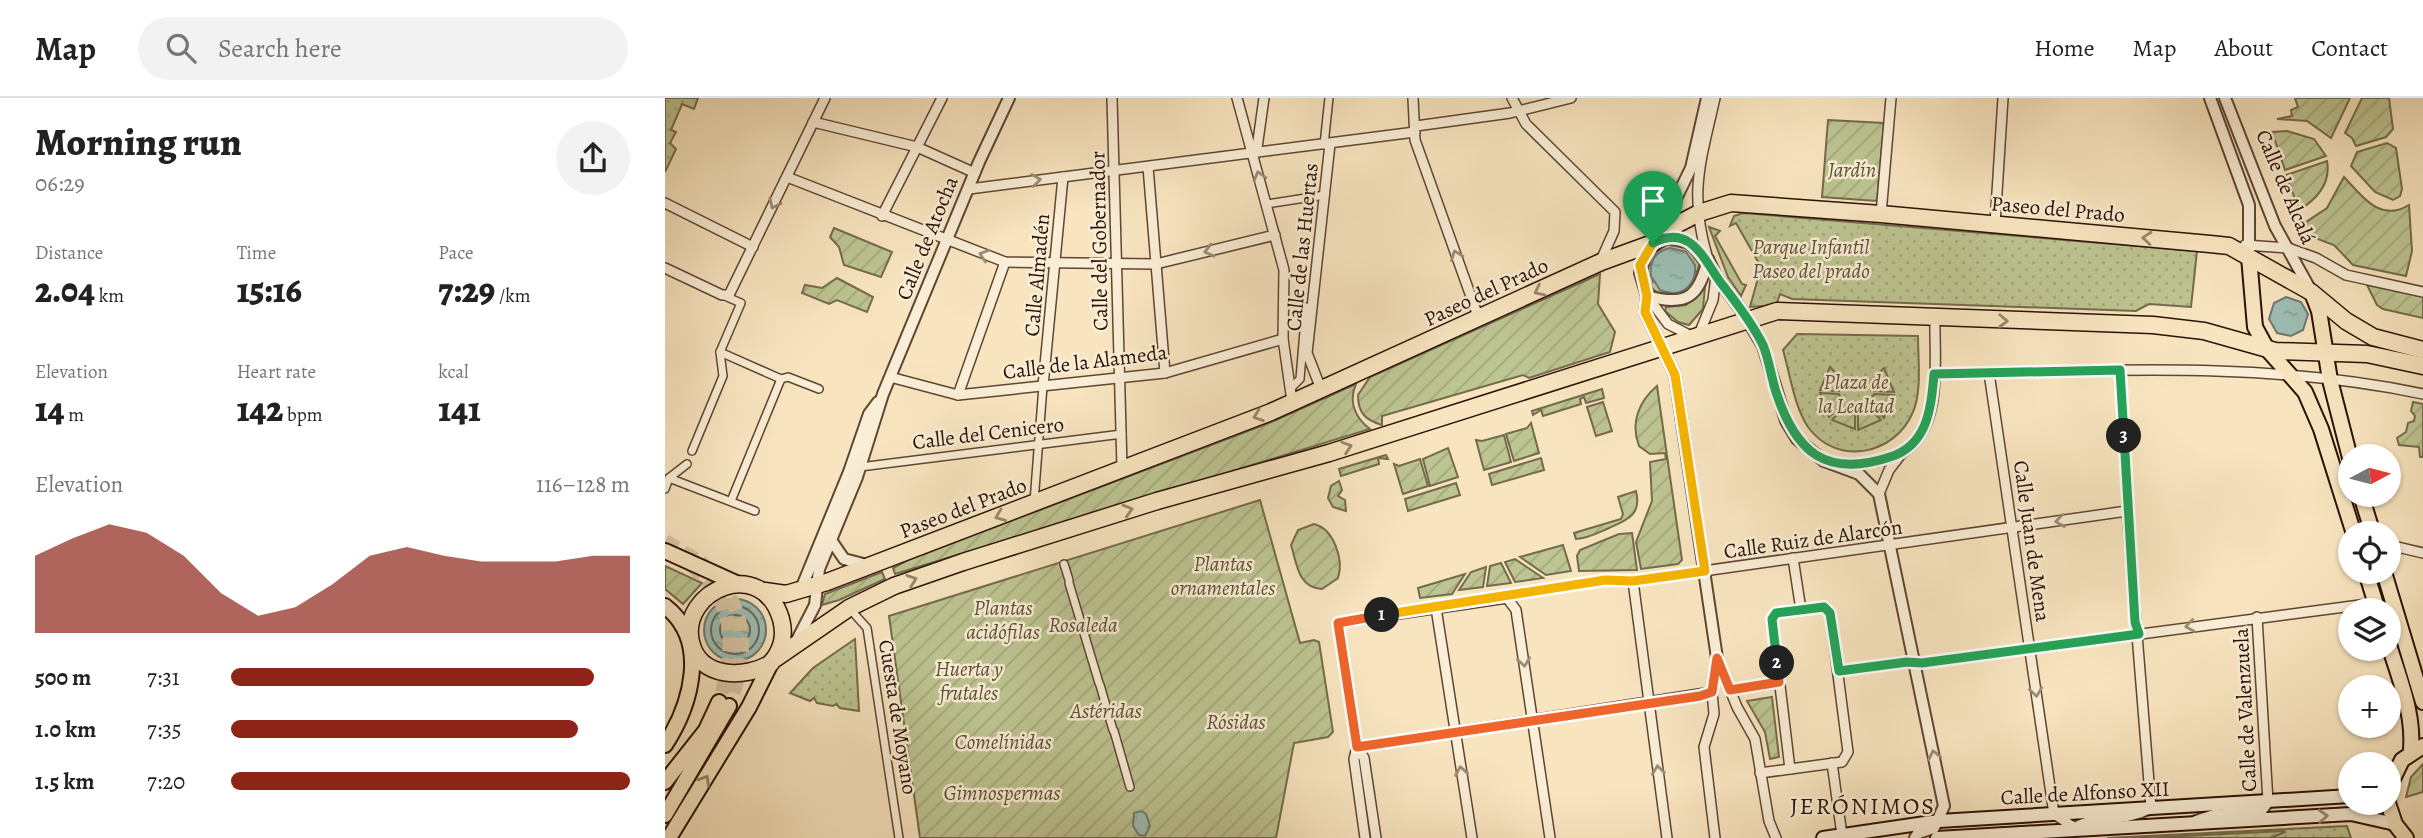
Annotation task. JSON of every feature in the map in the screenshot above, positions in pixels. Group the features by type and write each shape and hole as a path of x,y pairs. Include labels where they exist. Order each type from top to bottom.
{"highway":[{"name":"Paseo del Prado","path":"765,591 786,594 873,565 1122,468 1292,394 1321,389 1479,320 1601,262 1653,243 1672,227 1717,205 1739,203 1881,214 2229,246 2249,251 2311,292 2346,321 2373,337 2423,350"},
{"path":"772,662 781,646 783,631 774,602 765,591 736,583 711,593 703,600 691,625 690,642 705,663 725,673 751,672 772,662 849,608 894,586 963,562 1788,309 1935,318 2153,325 2204,331 2267,349 2367,354 2423,366"}],"main road":[{"path":"2249,251 2252,314 2258,336 2305,392 2310,402 2350,521"},
{"path":"2311,292 2319,311 2333,397 2346,444"},
{"path":"2310,402 2319,405 2333,397"},
{"path":"665,551 736,583"},
{"path":"2388,584 2423,702"},
{"path":"665,606 690,642 690,693 679,724 665,745"},
{"path":"2394,661 2409,708 2417,749 2401,764"},
{"path":"669,838 749,707 772,662"},
{"path":"665,782 724,704 665,815"},
{"name":"Calle de Alfonso XII","path":"1823,838 1939,821 2338,797"},
{"name":"Calle de Alfonso XII","path":"1937,838 2351,814 2395,824"},
{"path":"2392,815 2395,824 2406,838"}],"street":[{"path":"727,297 825,98"},
{"path":"882,216 942,98"},
{"name":"Calle de Atocha","path":"793,646 815,606 819,569 860,467 883,394 1009,98"},
{"name":"Calle del Gobernador","path":"1112,98 1122,468"},
{"path":"1237,98 1284,270 1283,339 1292,394"},
{"path":"1252,153 1257,148 1264,98"},
{"name":"Calle de las Huertas","path":"1321,389 1307,354 1325,195 1329,98"},
{"path":"1413,98 1415,129 1479,320"},
{"path":"1512,98 1526,124 1616,216 1614,231 1601,262"},
{"path":"968,189 1327,144 1518,111 1571,98"},
{"path":"1707,98 1691,168 1640,265 1647,296 1645,312 1675,375 1717,658 1755,739 1769,821 1776,838"},
{"path":"1716,98 1696,187 1708,258 1716,276 1763,346 1791,430 1814,455 1859,474 1879,494 1944,806 1939,821 1930,831 1918,833 1915,838"},
{"path":"1881,214 1891,98"},
{"path":"1995,224 2003,98"},
{"name":"Calle de Alcalá","path":"2210,98 2246,196 2251,218 2249,251"},
{"name":"Calle de Alcalá","path":"2225,98 2275,226 2311,292"},
{"path":"814,122 917,147 975,173"},
{"path":"1148,167 1165,373"},
{"path":"787,177 1005,262 1056,265 1156,264 1275,235"},
{"name":"Calle Almadén","path":"1034,503 1063,177"},
{"path":"1267,204 1325,195"},
{"path":"665,202 753,247"},
{"path":"1653,243 1674,237 1688,242 1708,258"},
{"path":"2249,251 2288,248 2310,255 2346,275 2423,292"},
{"path":"1647,296 1674,301 1690,297 1704,278 1708,258"},
{"path":"958,395 1005,262"},
{"path":"665,268 741,303 720,352 723,376 692,451"},
{"path":"1647,296 1668,324 1697,339 1713,300 1716,276"},
{"path":"1292,394 1300,379 1306,307"},
{"path":"1879,494 1889,470 1916,440 1926,423 1934,374 1935,318"},
{"name":"Calle de la Alameda","path":"890,377 958,395 1165,373 1283,339"},
{"path":"720,352 781,379 788,377 818,389"},
{"path":"2054,814 2075,828 2097,820 2131,818 2151,807 2127,511 2120,370"},
{"path":"1934,374 2235,370 2361,381 2423,394"},
{"name":"Calle Juan de Mena","path":"1989,373 2054,814"},
{"path":"731,501 781,379"},
{"name":"Calle de Atocha","path":"801,589 849,472 869,414 883,394"},
{"name":"Calle del Cenicero","path":"860,467 1122,434"},
{"path":"1839,466 1875,462 1902,453"},
{"path":"665,489 669,478 687,464"},
{"path":"669,478 755,511"},
{"name":"Calle Ruiz de Alarcón","path":"1357,747 1338,623 1507,598 1514,594 1605,580 1633,581 2127,511"},
{"path":"831,540 844,559 873,565"},
{"path":"2401,548 2423,553"},
{"path":"1793,558 1801,610"},
{"path":"1064,564 1131,787"},
{"path":"1633,581 1667,838"},
{"path":"1507,598 1516,610 1550,838"},
{"path":"1761,773 1842,762 1848,752 1830,613 1824,607 1776,613 1772,619 1790,769"},
{"name":"Cuesta de Moyano","path":"849,608 867,628 899,838"},
{"path":"1436,608 1472,838"},
{"path":"1839,671 2257,617 2338,610"},
{"name":"Calle de Valenzuela","path":"2257,617 2268,802"},
{"path":"1715,838 1704,747 1714,714 1712,692 1717,658"},
{"path":"1730,690 1779,682"},
{"path":"1357,747 1712,692"},
{"path":"1357,747 1355,765 1366,838"},
{"path":"1357,747 1364,758 1376,838"},
{"path":"1832,764 1842,835"},
{"path":"2194,822 2214,815 2261,811 2268,802"}],"green space":[{"path":"665,98 698,98 694,109 682,104 671,130 676,132 670,143 676,149 665,172"},
{"path":"2295,98 2350,98 2331,138 2307,121 2277,119 2292,116 2291,110 2298,107"},
{"path":"2362,98 2389,98 2393,129 2386,137 2356,146 2352,138 2345,133"},
{"name":"Jardín","path":"1828,120 1884,123 1877,201 1822,197"},
{"path":"2287,131 2314,139 2326,156 2285,170 2272,132"},
{"path":"2387,143 2396,148 2402,189 2400,196 2393,200 2375,192 2351,166 2357,152"},
{"path":"2327,161 2327,176 2321,190 2299,210 2286,175"},
{"path":"2344,177 2365,199 2380,209 2399,210 2409,205 2412,251 2406,276 2353,265 2334,245 2307,235 2303,224 2327,208"},
{"name":"Parque Infantil Paseo del prado","path":"1743,213 2197,251 2191,307 2149,304 2136,311 1792,299 1780,294 1776,305 1750,307 1758,278 1765,274 1736,223 1730,226 1734,216"},
{"path":"1709,227 1720,231 1715,236 1742,284 1746,285 1741,296 1728,277"},
{"path":"834,228 892,252 881,277 844,265 839,247 830,237"},
{"path":"1670,244 1688,249 1699,264 1696,283 1682,295 1665,295 1656,291 1647,278 1650,261 1662,248","holes":["1656,255 1696,271 1690,286 1653,281 1651,265"]},
{"path":"1600,274 1598,304 1615,332 1610,352 1529,378 1523,375 1382,416 1382,425 1371,421 1361,412 1358,395 1370,377"},
{"path":"837,278 873,297 867,312 837,300 829,304 802,293 805,285 822,288"},
{"path":"2367,285 2423,297 2423,318 2383,309 2377,305"},
{"path":"1705,287 1703,309 1689,325 1678,322 1665,311 1666,307 1686,305"},
{"name":"Plaza de la Lealtad","path":"1797,334 1918,336 1918,394 1905,427 1880,446 1865,451 1834,448 1820,440 1803,419 1783,350"},
{"path":"1830,367 1843,381 1839,391 1820,390"},
{"path":"1884,368 1894,392 1874,391 1871,381"},
{"path":"1356,384 1354,409 1360,420 1370,429 895,574 893,568 908,560 1269,423"},
{"path":"1657,386 1682,560 1678,564 1641,569 1636,542 1652,501 1650,462 1666,459 1665,453 1650,454 1639,446 1635,429 1645,398"},
{"path":"1602,389 1604,398 1586,403 1584,397 1580,399 1581,404 1543,416 1541,410 1533,415 1532,411"},
{"path":"1820,393 1839,394 1843,404 1829,417"},
{"path":"1874,394 1894,395 1884,418 1870,404"},
{"path":"1603,402 1612,431 1596,436 1587,407"},
{"path":"2413,402 2423,404 2423,457 2420,457 2419,447 2401,445 2397,438 2406,432 2408,423 2414,421 2415,416 2411,411"},
{"path":"1846,406 1855,411 1855,429 1832,420"},
{"path":"1868,407 1881,420 1858,430 1858,411"},
{"path":"1531,423 1539,453 1514,461 1506,434 1527,428"},
{"path":"1504,435 1511,462 1484,470 1476,440"},
{"path":"1448,448 1458,477 1430,486 1423,459"},
{"path":"1386,455 1388,459 1378,458 1379,464 1341,476 1339,469"},
{"path":"1541,458 1544,470 1492,485 1489,474"},
{"path":"1420,459 1428,486 1403,494 1394,464 1399,466"},
{"path":"1339,481 1342,490 1338,496 1345,500 1346,511 1333,507 1328,498 1331,486"},
{"path":"1456,483 1460,495 1408,511 1405,499"},
{"path":"1636,491 1637,506 1632,516 1593,535 1576,539 1574,533 1621,519 1623,514 1618,497"},
{"path":"1260,500 1300,643 1314,640 1319,642 1333,732 1328,737 1294,743 1276,838 920,838 889,616"},
{"path":"1314,524 1327,532 1332,539 1340,563 1338,578 1322,589 1314,588 1303,580 1291,545 1298,530"},
{"path":"1632,533 1637,570 1579,571 1577,556 1580,550 1619,534"},
{"path":"1563,545 1571,571 1546,575 1520,557"},
{"path":"1515,559 1543,578 1515,582 1505,562"},
{"path":"1501,563 1511,583 1487,586 1490,566"},
{"path":"665,566 702,583 683,604 665,589"},
{"path":"1486,567 1483,587 1459,590 1471,572"},
{"path":"882,572 885,579 822,605 825,594"},
{"path":"1465,574 1452,594 1420,598 1418,588"},
{"path":"855,639 859,711 840,708 836,704 833,706 817,703 814,698 810,701 790,693 813,668"},
{"path":"1772,697 1779,757 1770,759 1765,732 1747,701"},
{"path":"2423,764 2423,792 2406,797 2411,777"},
{"path":"2347,826 2351,838 2107,838"},
{"path":"2284,831 2270,838 2143,838"}],"water":[{"path":"1670,248 1686,252 1695,265 1690,285 1674,293 1660,290 1651,276 1651,266 1655,258"},
{"path":"2286,297 2301,302 2308,314 2303,330 2291,336 2277,333 2269,319 2274,303"},
{"path":"735,599 747,601 757,608 764,618 764,642 757,652 747,659 735,661 723,659 713,652 706,642 704,630 706,618 713,608 723,601"},
{"path":"1141,811 1146,814 1150,826 1145,836 1139,835 1133,826 1134,813"}],"tunnel":[{"path":"665,541 705,565"},
{"path":"691,566 717,595 729,628 728,664 719,702"},
{"path":"719,580 736,611 742,641 739,673 729,706"}],"district":[{"name":"JERÓNIMOS","path":"1863,806"}],"route":[{"path":"1674,237 1688,242 1708,258 1716,276 1742,310 1763,346 1776,392 1791,430 1814,455 1839,466 1875,462 1902,453 1909,447 1922,432 1930,413 1934,374 2120,370 2127,511 2135,622 2139,634 1922,663 1907,662 1839,671 1830,613 1824,607 1776,613 1772,619 1779,682 1730,690 1717,658 1712,692 1700,696 1357,747 1338,623 1507,598 1514,594 1605,580 1633,581 1705,571 1675,375 1645,312 1647,296 1640,279 1640,265 1642,257 1653,243 1674,237"}],"park label":[{"name":"Plantas ornamentales","path":"1223,576"},
{"name":"Plantas acidófilas","path":"1003,620"},
{"name":"Rosaleda","path":"1083,625"},
{"name":"Huerta y frutales","path":"969,681"},
{"name":"Astéridas","path":"1106,711"},
{"name":"Rósidas","path":"1236,722"},
{"name":"Comelínidas","path":"1003,742"},
{"name":"Gimnospermas","path":"1002,793"}]}
